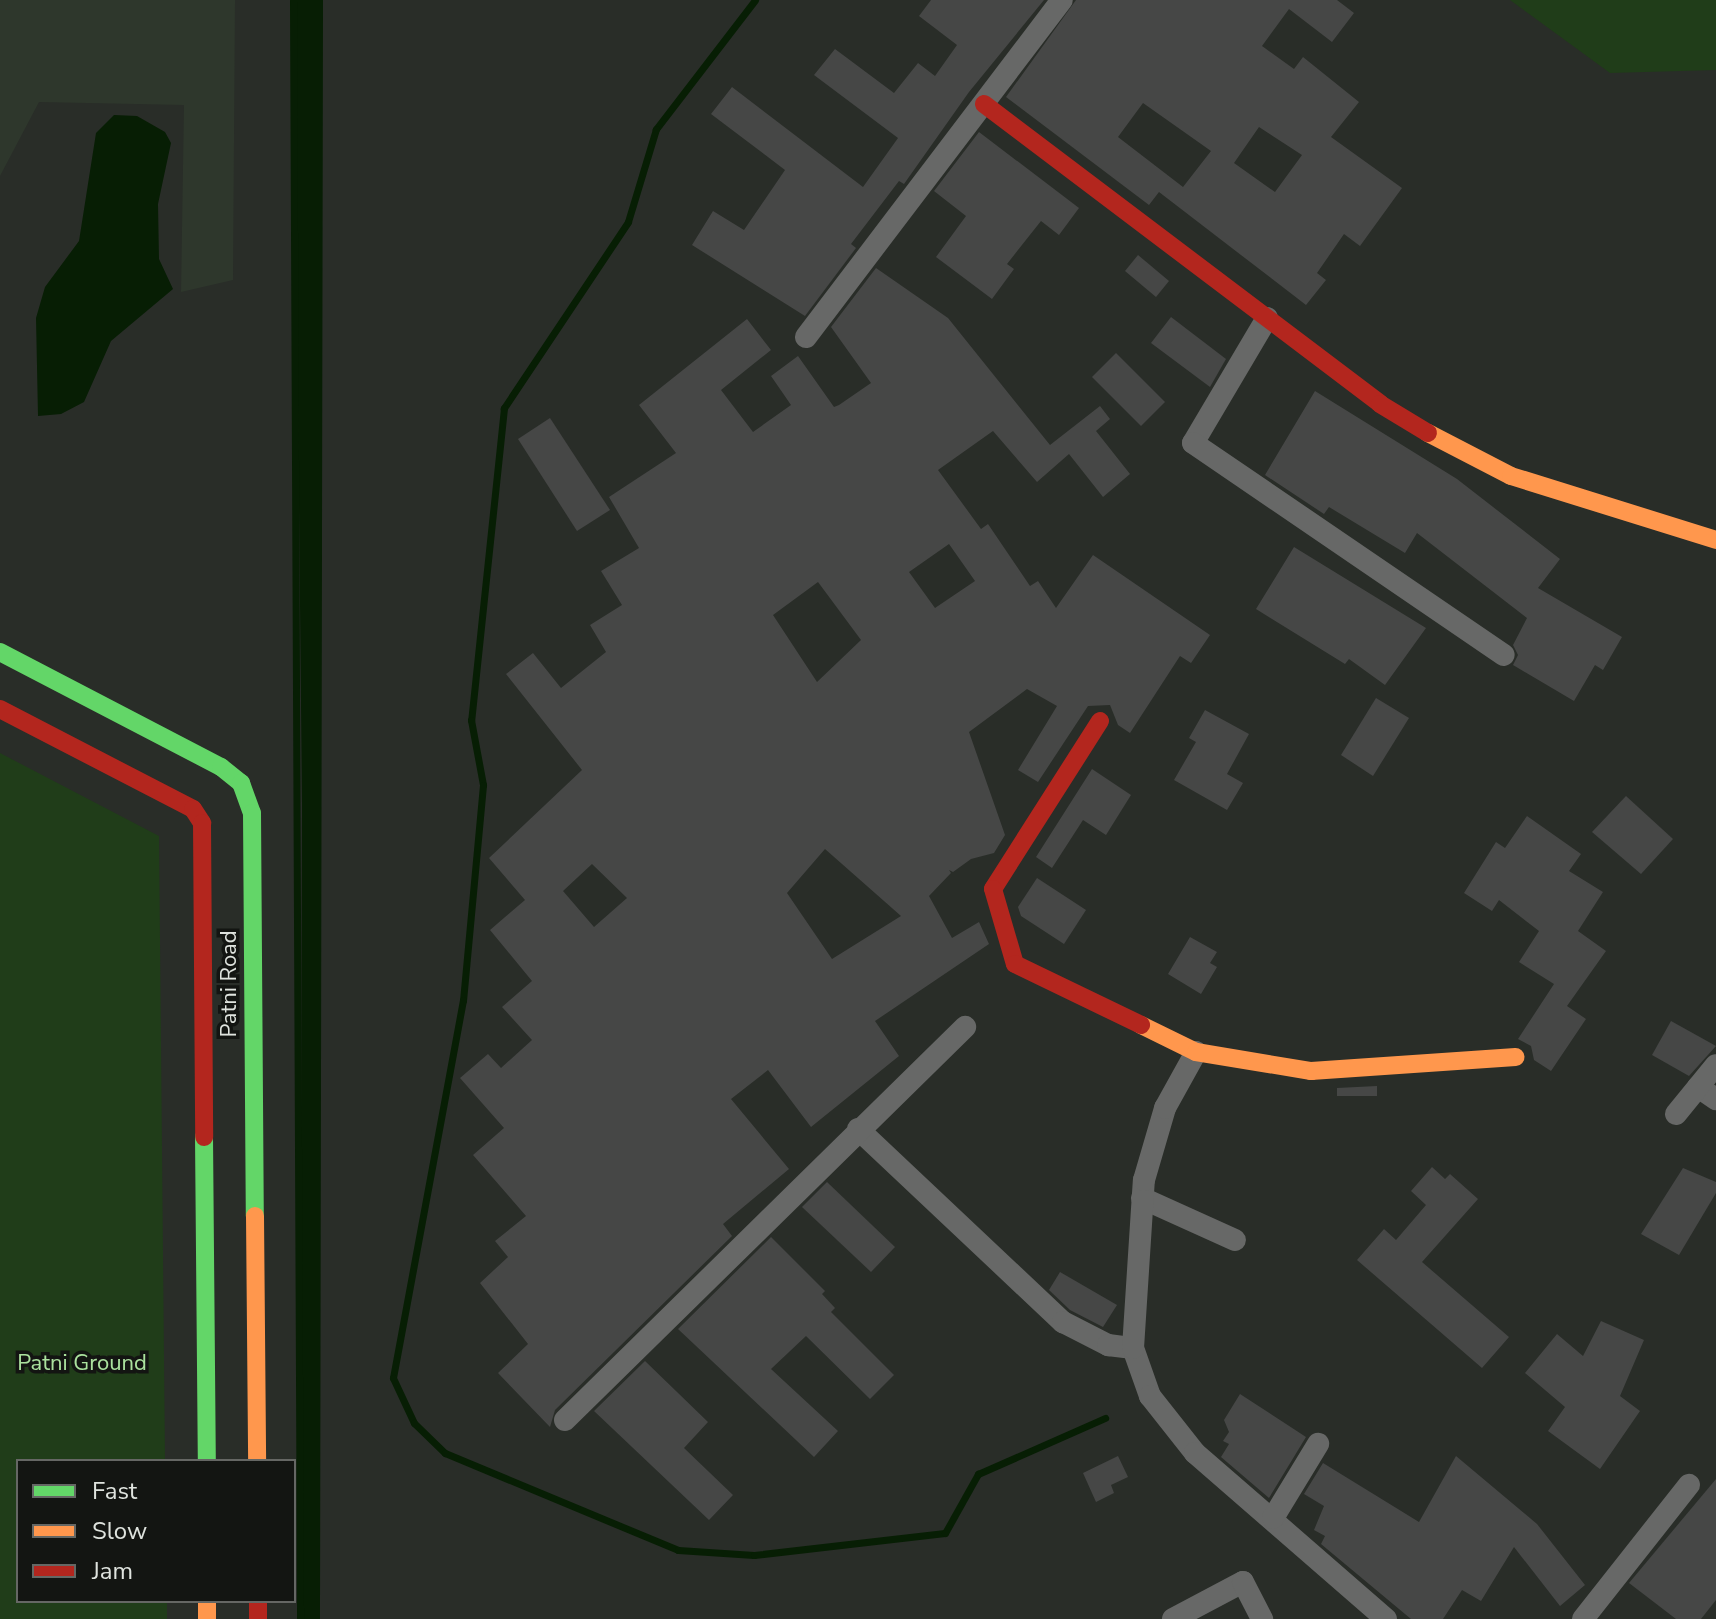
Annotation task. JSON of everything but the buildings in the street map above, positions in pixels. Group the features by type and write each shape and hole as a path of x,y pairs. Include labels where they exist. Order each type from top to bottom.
{"main road":[{"path":"984,104 1380,404 1452,448 1511,476 1716,540"},
{"name":"Patni Road","path":"0,652 221,767 241,783 252,813 257,1459"},
{"name":"Patni Road","path":"0,709 193,809 202,823 207,1459"},
{"path":"1100,721 993,889 1015,964 1196,1052 1311,1071 1516,1057"}],"street":[{"path":"806,337 1062,0"},
{"path":"1267,318 1193,443 1504,655"},
{"path":"565,1420 965,1027"},
{"path":"1196,1052 1165,1108 1142,1198 1133,1348 1150,1396 1195,1453 1386,1619"},
{"path":"1676,1114 1707,1093 1716,1065"},
{"path":"858,1129 1063,1322 1108,1345 1133,1348"},
{"path":"1142,1198 1235,1240"},
{"path":"1273,1518 1318,1444"},
{"path":"1583,1619 1689,1485"},
{"path":"1173,1619 1243,1582 1262,1619"}],"shaded area":[{"path":"0,0 235,0 233,280 181,292 184,105 39,102 0,176"},
{"path":"294,0 323,0 320,1619 300,1619 302,804"},
{"path":"114,115 137,116 165,132 171,143 158,204 159,259 173,289 111,341 84,402 61,414 38,416 36,318 45,287 79,241 96,133"}],"green space":[{"path":"1510,0 1716,0 1716,70 1610,73"},
{"name":"Patni Ground","path":"0,753 159,836 165,1459 16,1459 16,1603 167,1603 167,1619 0,1619"}],"waterway":[{"path":"293,0 300,1619"},
{"path":"755,0 656,129 628,222 504,408 471,720 483,785 463,1000 393,1378 414,1423 445,1453 678,1550 754,1555 945,1533 978,1474 1105,1418"}],"traffic: fast":[{"path":"0,652 221,767 241,783 252,813 255,1216"},
{"path":"204,1137 207,1459"}],"traffic: slow":[{"path":"1428,433 1511,476 1716,540"},
{"path":"1141,1025 1196,1052 1311,1071 1516,1057"},
{"path":"255,1216 257,1459"},
{"path":"207,1603 207,1619"}],"traffic: jam":[{"path":"984,104 1380,404 1428,433"},
{"path":"0,709 193,809 202,823 204,1137"},
{"path":"1100,721 993,889 1015,964 1141,1025"},
{"path":"258,1603 258,1619"}]}
